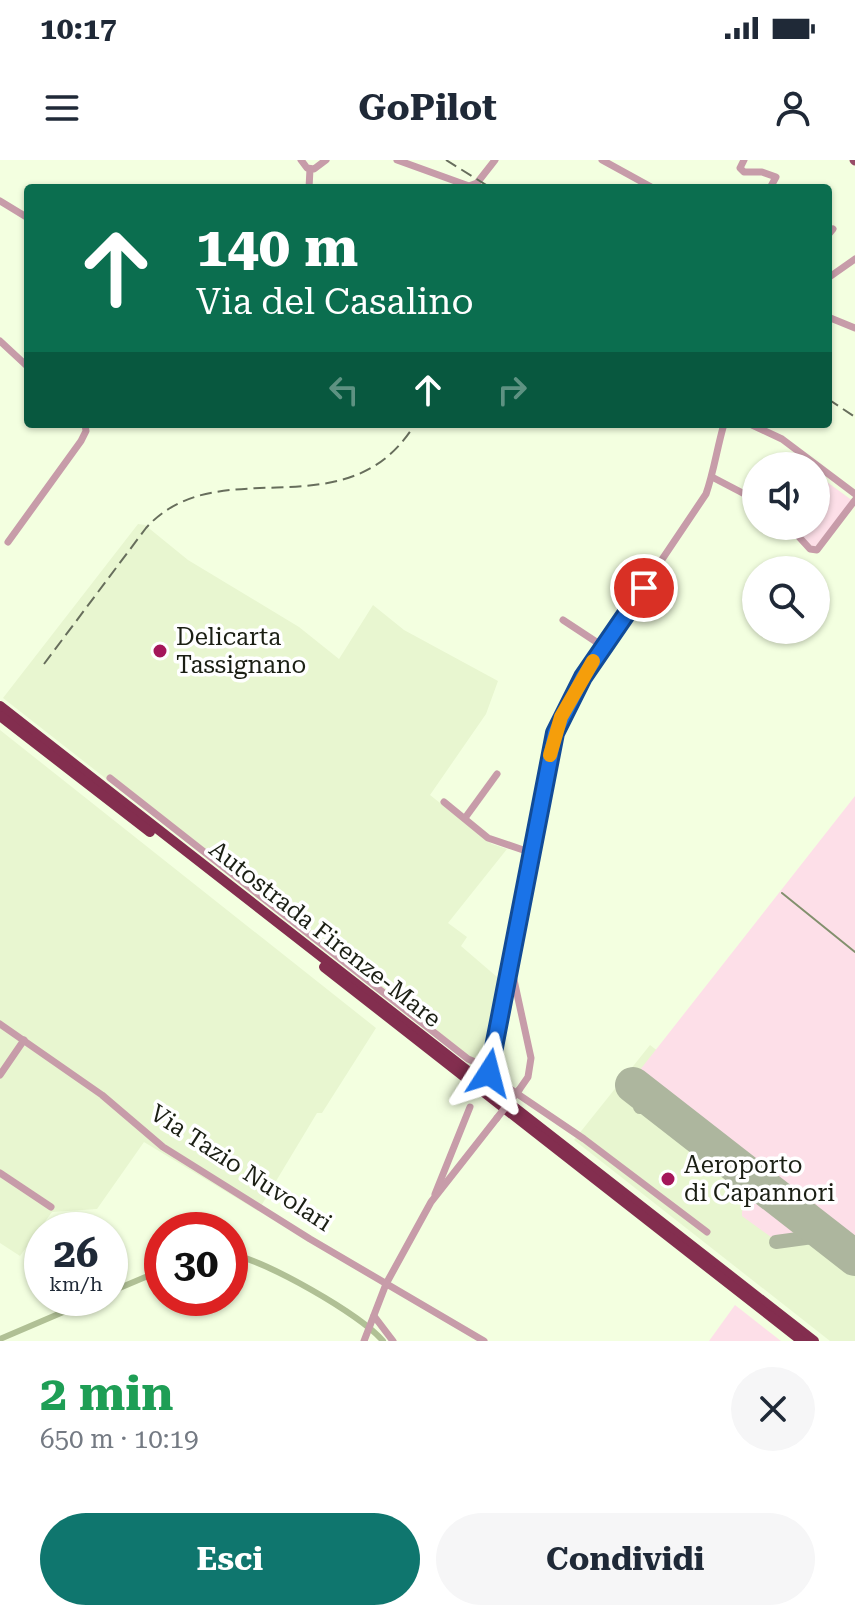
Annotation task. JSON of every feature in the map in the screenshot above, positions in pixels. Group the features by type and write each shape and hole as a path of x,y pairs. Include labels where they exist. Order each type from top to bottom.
{"highway":[{"name":"Autostrada Firenze-Mare","path":"0,706 814,1341"},
{"name":"Autostrada Firenze-Mare","path":"0,716 802,1341"}],"street":[{"path":"301,160 310,169 309,184"},
{"path":"310,169 317,168 326,160"},
{"path":"397,160 463,184"},
{"path":"472,184 495,160"},
{"path":"602,160 639,184"},
{"path":"744,160 742,171 762,172 776,177 772,184"},
{"path":"0,201 24,216"},
{"path":"832,275 855,259"},
{"path":"832,319 855,328"},
{"path":"0,341 24,363"},
{"path":"8,542 81,441 86,428"},
{"path":"707,1232 581,1137 505,1088 491,1076 489,1068 555,733 571,697 693,518 712,477 713,460 723,428"},
{"path":"759,428 782,439 855,494"},
{"path":"712,477 742,493"},
{"path":"830,533 855,500"},
{"path":"802,540 810,549 817,550 825,540"},
{"path":"563,620 604,647"},
{"path":"465,818 497,774"},
{"path":"110,778 468,1059 489,1068"},
{"path":"444,802 491,840 532,853"},
{"path":"431,1202 528,1077 531,1058 511,966"},
{"name":"Via Tazio Nuvolari","path":"0,1024 102,1095 163,1147 484,1341"},
{"path":"0,1075 24,1040"},
{"path":"364,1341 386,1284 431,1202 470,1107"},
{"path":"0,1173 51,1207"},
{"path":"371,1324 393,1341"}],"shaded area":[{"path":"830,484 853,501 830,529"},
{"path":"138,524 145,525 188,560 299,627 339,659 373,605 404,630 498,681 486,714 430,795 492,844 507,849 448,923 467,937 461,946 504,983 483,1074 3,698"},
{"path":"806,540 821,540 814,548"},
{"path":"0,730 376,1028 322,1113 317,1113 258,1211 144,1142 97,1209 24,1212 24,1250 20,1256 0,1243"},
{"path":"855,796 855,1246 636,1075"},
{"path":"650,1045 855,1204 855,1341 830,1341 574,1140"},
{"path":"757,1192 806,1233 771,1237 742,1216 742,1211"},
{"path":"735,1305 781,1341 709,1341"}],"waterway":[{"path":"782,893 855,952"},
{"path":"248,1259 334,1303 383,1341"},
{"path":"128,1284 144,1278"},
{"path":"0,1339 54,1316"}],"taxiway":[{"path":"640,1107 648,1097"},
{"path":"776,1242 820,1236 830,1239"}],"runway":[{"path":"633,1085 855,1258"}],"railway":[{"path":"446,160 485,184"},
{"path":"832,402 855,417"},
{"path":"44,664 146,528 176,505 209,493 319,484 355,476 387,457 412,428"}],"slow traffic":[{"path":"550,755 561,717 593,661"}],"place":[{"name":"Delicarta Tassignano","path":"160,651"},
{"name":"Aeroporto di Capannori","path":"668,1179"}],"route":[{"path":"489,1073 555,733 583,677 644,588"}]}
